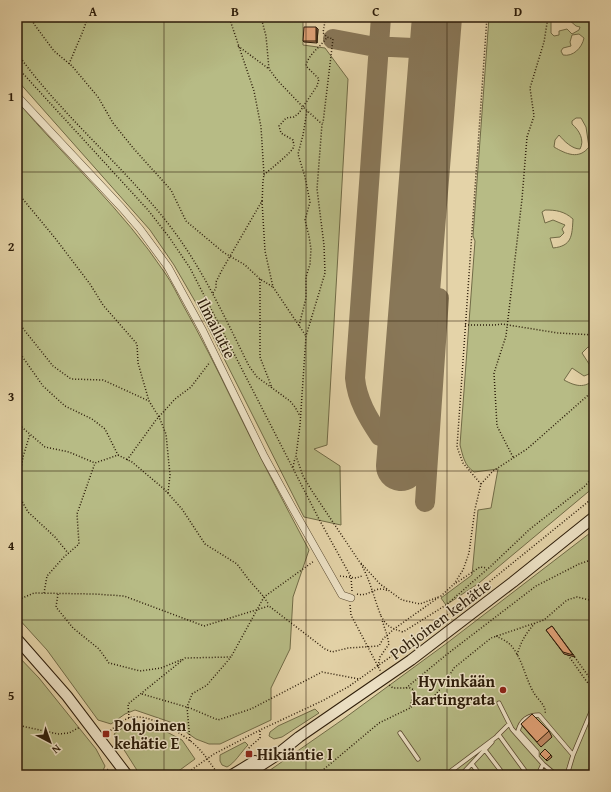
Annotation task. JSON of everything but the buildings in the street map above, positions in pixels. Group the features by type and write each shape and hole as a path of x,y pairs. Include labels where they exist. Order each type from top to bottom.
{"main road":[{"name":"Pohjoinen kehätie","path":"246,775 274,757 299,737 411,660 507,587 594,517"},
{"path":"17,639 48,673 88,723 100,739 113,766 122,775"},
{"name":"Pohjoinen kehätie","path":"232,775 271,751 299,737"},
{"path":"113,766 127,775"}],"street":[{"name":"Ilmailutie","path":"17,96 140,228 165,262 216,358 268,462 332,578 342,595 351,595"}],"lane":[{"path":"499,703 509,724 537,758 556,775"},
{"path":"567,775 573,755 594,705"},
{"path":"537,758 536,752 518,731 520,724 529,715 539,715 573,755"},
{"path":"464,775 463,773 509,724"},
{"path":"400,732 418,759"},
{"path":"450,775 451,771 499,735"},
{"path":"499,735 528,775"},
{"path":"485,750 504,775"},
{"path":"472,764 480,775"},
{"path":"538,775 543,764"}],"path":[{"path":"31,17 34,24 54,51 69,64 98,97 113,123 171,190 186,221 273,288 306,336"},
{"path":"69,64 88,17"},
{"path":"229,17 254,91 262,127 264,175 262,201 265,251 273,288"},
{"path":"261,17 266,36 269,68"},
{"path":"320,17 324,21"},
{"path":"292,467 296,456 306,336 325,273 324,245 317,189 322,124 333,39 323,33 325,17"},
{"path":"481,484 463,462 457,447 487,17"},
{"path":"513,457 497,426 494,373 506,336 528,137 534,116 530,88 544,42 548,17"},
{"path":"264,175 291,151 294,145 292,140 281,133 279,126 286,118 294,117 303,107 317,86 319,79 306,66 307,59 328,37"},
{"path":"238,46 269,68 278,81 322,124"},
{"path":"17,53 69,115 146,197 170,226 194,260 213,293 249,366 256,377 290,401 296,407 300,417"},
{"path":"299,326 306,298 306,277 310,264 311,250 305,220 310,202 305,177 298,154 307,111"},
{"path":"17,192 60,244 90,284 103,305 137,344 138,363 149,401 159,417 166,434 170,475 168,494"},
{"path":"213,293 216,288 216,282 222,270 262,201"},
{"path":"594,220 594,252"},
{"path":"260,279 260,357 272,388"},
{"path":"17,321 53,366 71,379 103,380 149,401"},
{"path":"465,324 507,325 558,333 594,335"},
{"path":"17,349 43,386 65,406 92,419 105,429 118,455 132,462 168,494 182,509 205,544 237,564 264,596 269,606 325,649 332,652 348,648 379,646 387,635 394,629 441,596 454,584 480,567 488,568"},
{"path":"127,460 159,417 175,399 192,387 212,360 216,358"},
{"path":"454,584 463,570 469,553 475,509 481,484 493,471 526,448 594,390"},
{"path":"17,423 45,447 69,452 95,463 118,455"},
{"path":"30,434 23,457 18,495 28,512 55,537 68,554"},
{"path":"296,456 303,476 369,578 389,644 380,657 378,666"},
{"path":"44,594 47,576 79,544 77,514 95,463"},
{"path":"381,616 386,625 403,632 446,605 530,529 585,486 594,476"},
{"name":"Pohjoinen kehätie","path":"184,775 206,758 260,730 322,701 359,679 466,600 594,498"},
{"path":"190,741 187,707 192,694 207,685 231,657 258,610 264,596 321,557"},
{"path":"405,689 446,655 536,586 578,564 594,559"},
{"path":"589,600 593,583 592,561 594,559"},
{"path":"359,561 380,584 402,600 420,604 441,596"},
{"path":"332,578 336,576 356,578 362,576"},
{"path":"351,595 361,595 381,589 389,591"},
{"path":"17,596 20,599 34,593 124,596 204,626 269,606"},
{"path":"58,594 56,607 73,628 99,649 109,663 140,671 161,668 185,658 231,657"},
{"path":"317,775 379,724 433,697 442,688 454,668 491,638 544,620 567,600 577,596 594,603"},
{"path":"351,615 384,679 392,688 410,688 414,690 410,708"},
{"path":"517,654 520,642 536,622"},
{"path":"496,636 513,647 517,654 529,684 546,711 544,721"},
{"path":"571,652 594,684"},
{"path":"568,655 581,672 580,674 594,687"},
{"path":"129,718 128,704 185,658"},
{"path":"142,694 187,707 218,720 251,709 322,672 359,679"},
{"path":"587,682 591,679"},
{"path":"100,739 129,718 139,717 153,721 176,731 190,741 219,775"},
{"path":"17,725 58,734 69,733 88,723"},
{"path":"245,756 247,750 260,738 260,730"},
{"path":"588,775 594,752"},
{"path":"90,775 113,766"},
{"path":"17,771 23,775"}],"green space":[{"path":"17,17 303,17 303,45 325,48 348,79 327,445 314,449 340,466 341,525 304,517 196,303 174,265 150,230 17,80"},
{"path":"489,17 594,17 594,348 588,347 582,353 591,367 589,374 584,376 572,368 564,380 580,386 591,382 594,379 594,487 479,583 446,605 441,598 472,575 478,510 491,508 498,469 474,472 466,463 460,445 475,241 473,236","holes":["554,18 568,19 576,26 580,27 579,30 572,34 567,29 559,31 559,35 554,36 551,33 551,22","579,34 584,38 583,42 574,53 570,55 563,55 561,51 563,48 571,46 570,42 572,35","576,118 581,118 586,127 589,147 577,155 568,154 554,147 555,140 559,135 571,146 580,149 582,139 579,132 572,124 572,121","545,210 553,210 566,214 573,219 570,239 564,245 553,248 550,238 560,237 564,233 562,229 565,225 553,220 545,223 542,212"]},
{"path":"17,101 113,206 149,250 168,277 203,341 309,550 293,597 290,649 271,688 271,720 220,744 209,744 196,739 173,723 135,710 125,714 111,724 98,720 47,650 17,617"},
{"name":"Hyvinkään kartingrata","path":"594,530 594,775 263,775 342,720 447,643"},
{"path":"17,655 39,678 96,749 105,766 101,775 17,775"},
{"path":"315,709 319,713 282,737 274,739 269,736 270,732 278,726"},
{"path":"138,722 165,731 182,740 195,759 173,775 140,775 114,734 128,724"},
{"path":"245,742 248,745 233,763 227,767 222,765 220,755"}],"taxiway":[{"path":"381,17 355,378 358,394 367,416 380,436 403,439"},
{"path":"333,39 370,46 434,49"},
{"path":"425,502 439,298"}],"runway":[{"path":"401,466 437,17"}],"place":[{"name":"Hyvinkään kartingrata","path":"503,690"},
{"name":"Pohjoinen kehätie E","path":"106,734"},
{"name":"Hikiäntie I","path":"249,754"}]}
